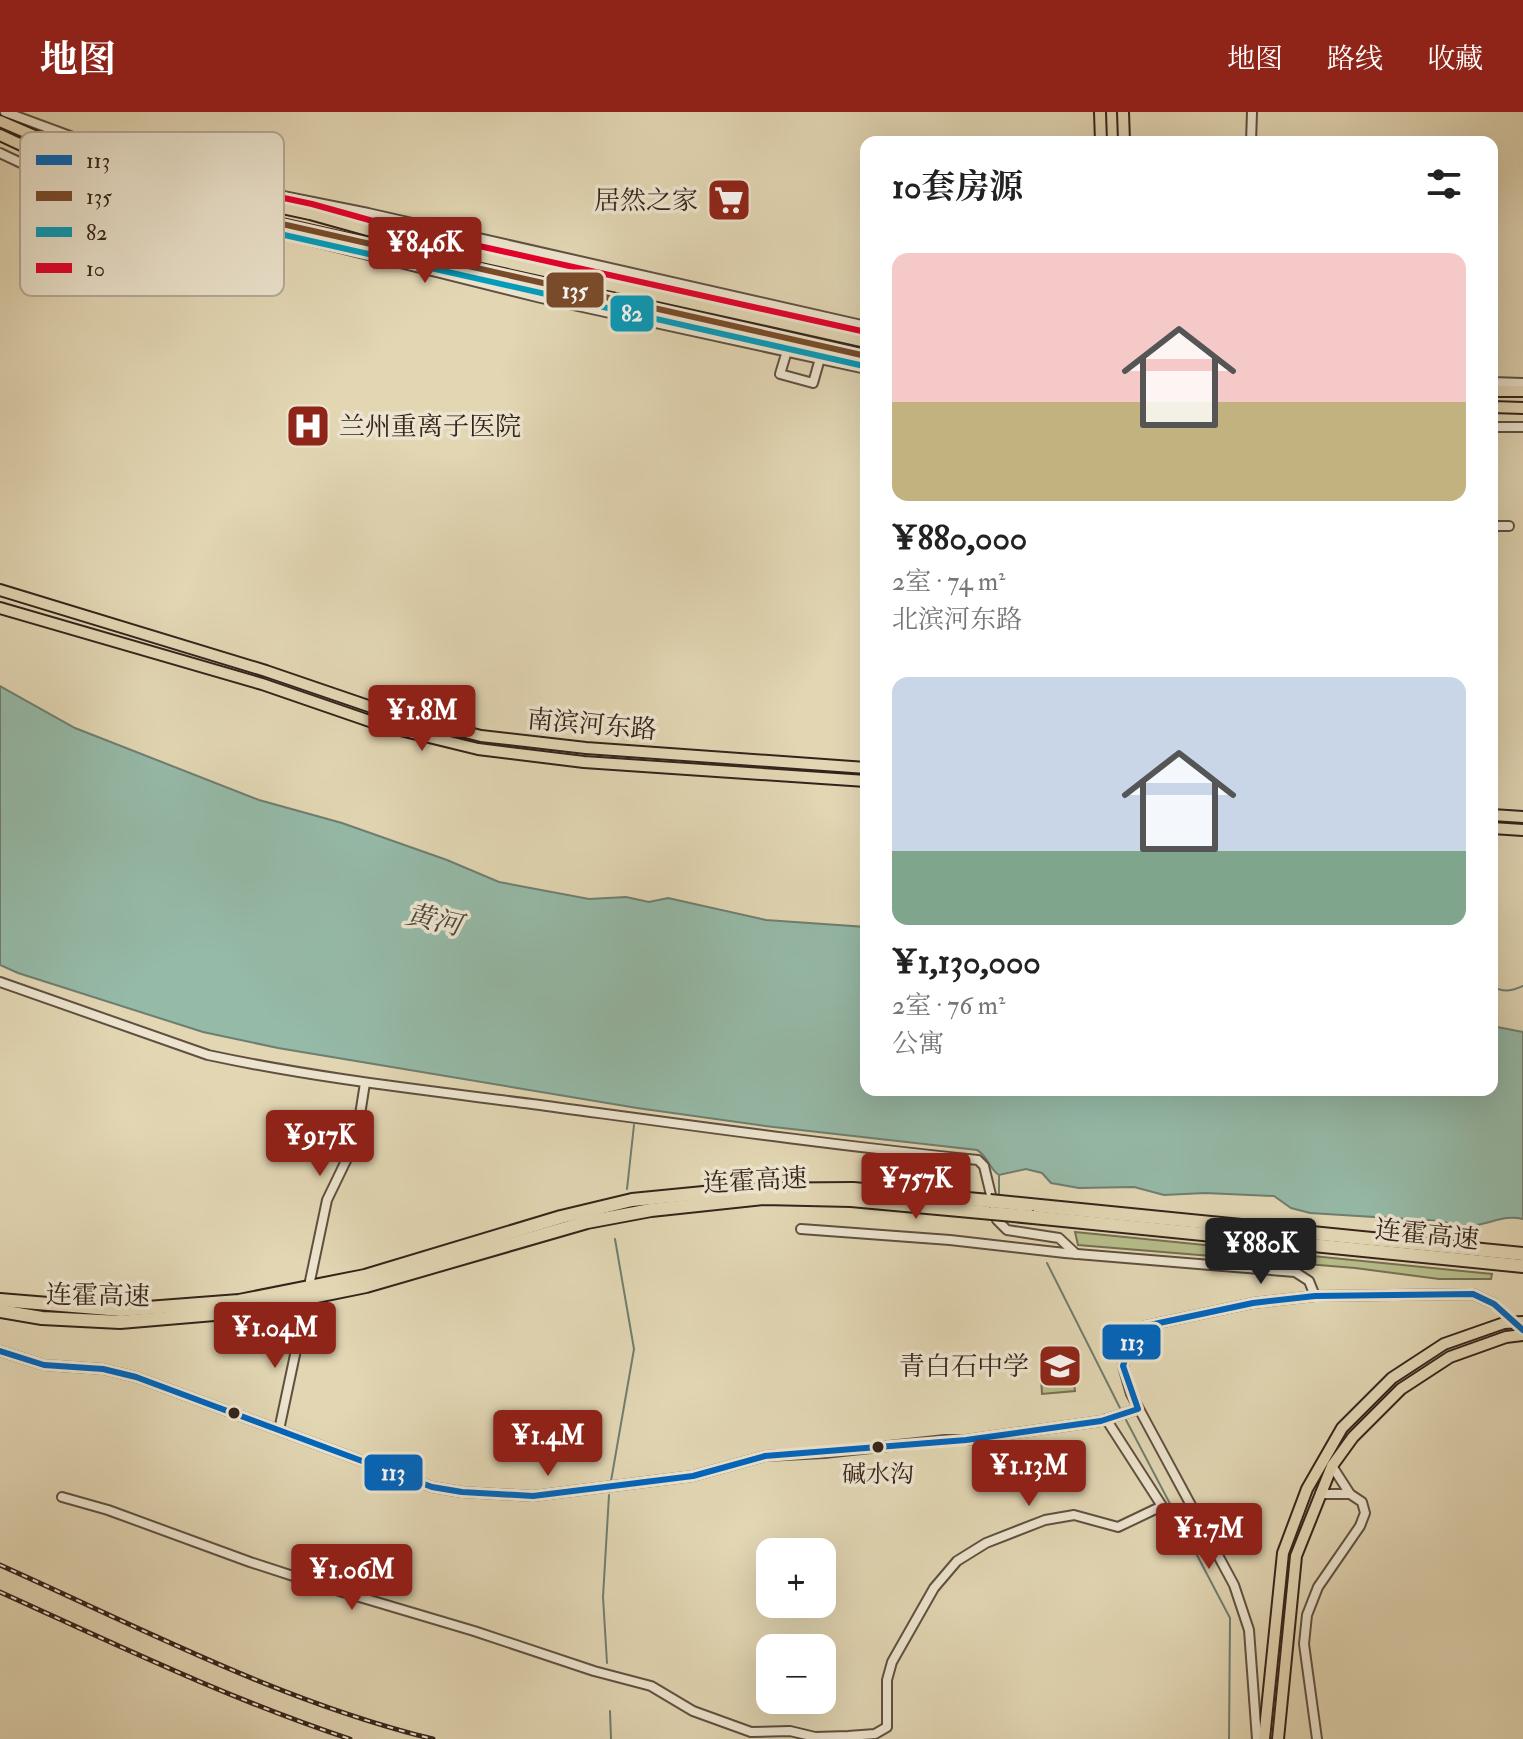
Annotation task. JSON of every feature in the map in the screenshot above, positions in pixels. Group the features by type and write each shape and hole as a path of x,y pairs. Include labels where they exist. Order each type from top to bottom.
{"highway":[{"name":"连霍高速","path":"0,1300 121,1310 239,1301 365,1276 561,1217 632,1200 720,1191 853,1189 1032,1211 1523,1254"},
{"name":"连霍高速","path":"0,1311 42,1318 120,1322 238,1312 366,1286 587,1222 651,1210 764,1198 991,1207"},
{"name":"连霍高速","path":"1032,1211 1523,1266"}],"main road":[{"path":"1100,112 1101,136"},
{"path":"1123,112 1124,136"},
{"path":"0,121 25,132"},
{"path":"0,135 20,144"},
{"path":"284,208 396,238 860,341"},
{"path":"284,223 469,268 860,355"},
{"path":"1498,391 1523,391"},
{"path":"1498,407 1523,408"},
{"name":"南滨河东路","path":"0,590 266,671 383,711 481,736 586,748 860,768"},
{"name":"南滨河东路","path":"0,608 262,684 384,726 478,749 584,762 860,781"},
{"path":"758,773 762,760"},
{"path":"1498,815 1523,817"},
{"path":"1498,828 1523,830"},
{"path":"1264,1739 1283,1553 1307,1489 1342,1428 1392,1378 1444,1344 1504,1323 1523,1322"},
{"path":"1278,1739 1296,1556 1332,1466 1353,1437 1401,1389 1450,1357 1506,1337 1523,1335"}],"street":[{"path":"5,112 59,132"},
{"path":"1251,136 1252,112"},
{"path":"0,153 20,162"},
{"path":"284,196 860,325"},
{"path":"284,234 541,298 860,368"},
{"path":"787,351 780,374 813,383 824,346"},
{"path":"1498,382 1523,383"},
{"path":"1498,427 1523,427"},
{"path":"1498,526 1509,526"},
{"path":"0,982 208,1055 365,1083 820,1144 978,1160 984,1166 1001,1226 1007,1230 1059,1238 1076,1254"},
{"path":"310,1281 327,1200 356,1140 365,1083"},
{"path":"801,1229 1295,1272 1309,1281 1315,1296"},
{"path":"1257,1739 1249,1630 1234,1585 1148,1422 1134,1410 1123,1366 1130,1344 1145,1326 1253,1303 1315,1296 1473,1294 1494,1304"},
{"path":"279,1430 303,1317"},
{"path":"0,1351 44,1365 103,1369 136,1377 432,1487 533,1496 693,1476 765,1456 966,1440 1109,1418 1134,1410"},
{"path":"62,1497 108,1510 322,1586 651,1686 693,1711 751,1732 790,1731 815,1737 868,1735 882,1732 887,1727 887,1680 892,1662 934,1588 957,1561 986,1543 1045,1520 1074,1515 1118,1527 1162,1506 1109,1418"},
{"path":"1317,1739 1304,1644 1307,1615 1318,1587 1360,1526 1365,1513 1362,1502 1350,1494 1332,1466"},
{"path":"1320,1494 1350,1494"}],"shaded area":[{"path":"1075,1232 1492,1274 1491,1279 1439,1279 1355,1268 1078,1245"},
{"path":"1073,1375 1075,1391 1042,1394 1041,1377"}],"water":[{"name":"黄河","path":"0,686 75,728 259,800 342,823 499,882 589,899 626,897 649,902 668,898 766,920 860,927 860,1096 1498,1096 1498,1027 1523,1032 1523,1219 1510,1218 1463,1226 1439,1221 1310,1213 1291,1208 1274,1196 1164,1195 1134,1187 1079,1188 1051,1183 1042,1173 1026,1169 999,1175 977,1150 637,1108 278,1048 203,1032 0,965"}],"waterway":[{"path":"1498,989 1523,986"},
{"path":"627,1189 634,1125"},
{"path":"999,1176 999,1195"},
{"path":"611,1481 634,1349 615,1239"},
{"path":"1047,1263 1122,1412"},
{"path":"1125,1418 1230,1618 1229,1739"},
{"path":"607,1663 603,1597 609,1495"},
{"path":"610,1711 611,1739"}],"tunnel":[{"path":"303,1317 308,1294"},
{"path":"1494,1304 1523,1330"}],"railway":[{"path":"0,1565 267,1684 321,1705 433,1739"},
{"path":"0,1592 216,1689 350,1739"}],"transit line":[{"name":"10","path":"284,198 398,228 860,331"},
{"name":"135","path":"284,224 860,355"},
{"name":"82","path":"284,235 860,365"},
{"name":"113","path":"0,1351 44,1365 103,1369 136,1377 432,1487 533,1496 693,1476 765,1456 966,1440 1101,1421 1138,1409 1123,1366 1130,1344 1145,1326 1253,1303 1315,1296 1473,1294 1494,1304 1523,1330"}],"place":[{"name":"居然之家","path":"729,200"},
{"name":"兰州重离子医院","path":"308,426"},
{"name":"青白石中学","path":"1060,1366"},
{"name":"碱水沟","path":"878,1447"}]}
